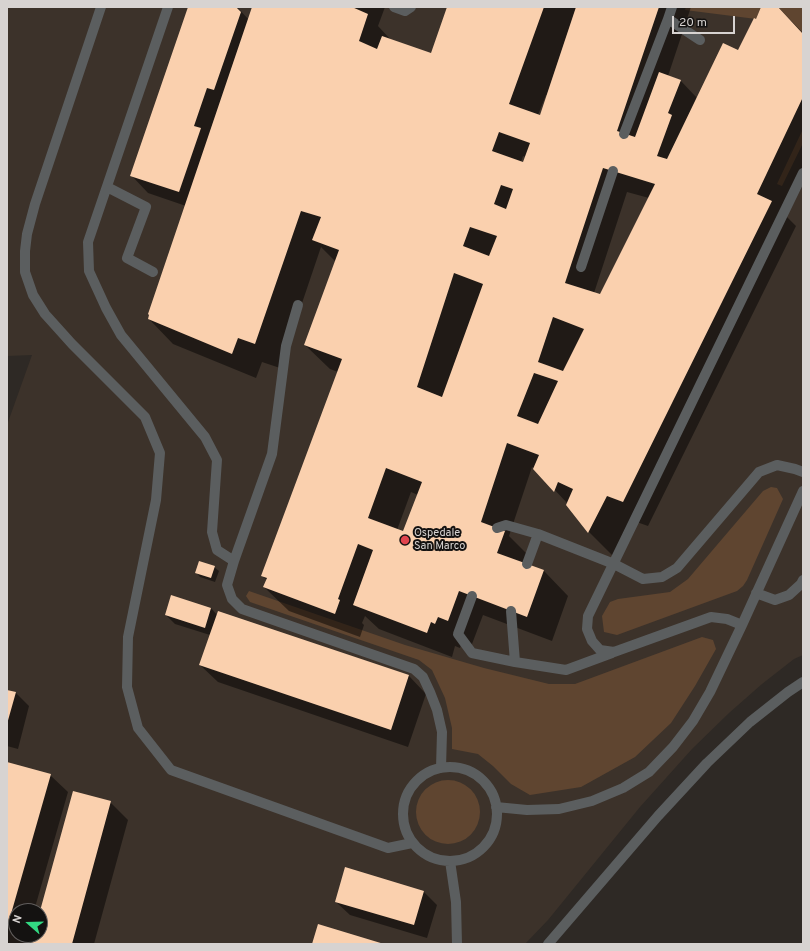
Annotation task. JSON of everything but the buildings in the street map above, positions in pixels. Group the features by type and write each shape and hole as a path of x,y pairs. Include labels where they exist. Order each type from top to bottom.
{"street":[{"path":"101,7 29,226 25,251 25,272 33,295 45,314 72,344 145,417 160,453 156,500 128,637 127,687 138,728 171,770 388,848 412,843"},
{"path":"168,7 88,242 89,270 106,308 121,335 205,437 217,460 212,532 217,550 234,561"},
{"path":"394,7 405,11 410,7"},
{"path":"624,134 672,7"},
{"path":"668,19 700,40"},
{"path":"580,267 613,171"},
{"path":"614,652 600,650 592,641 587,629 588,616 803,173"},
{"path":"106,187 146,207 127,258 153,272"},
{"path":"298,305 286,346 272,454 227,585 232,599 242,609 414,669 422,677 437,710 442,732 441,768"},
{"path":"497,528 506,524 538,534 614,564 643,579 662,577 677,568 759,472 777,465 803,472"},
{"path":"496,807 527,810 565,807 592,801 623,788 649,772 673,747 693,720 710,692 803,491"},
{"path":"527,564 538,534"},
{"path":"756,593 775,600 789,595 801,584 803,580"},
{"path":"472,596 458,634 472,653 515,662 566,670 711,617 727,619 742,625"},
{"path":"511,611 515,662"},
{"path":"548,944 658,816 707,763 750,722 803,682"},
{"path":"449,766 464,769 478,776 489,787 495,801 497,816 493,831 485,844 474,854 460,860 445,861 430,857 412,843 403,820 403,805 409,790 419,778 433,769 441,768 449,766"},
{"path":"450,861 456,902 457,944"}],"shaded area":[{"name":"Ospedale San Marco","path":"7,7 803,7 803,655 794,659 762,684 729,713 692,749 640,807 548,920 525,944 7,944 7,425 32,355 7,356"},
{"path":"686,7 761,7 756,19 685,10"},
{"path":"778,7 803,7 803,34"},
{"path":"803,129 803,143 782,186 777,184"},
{"path":"771,487 777,488 783,499 743,586 737,591 617,635 604,632 602,616 610,602 618,599 670,592 688,579 763,491"},
{"path":"249,591 405,645 484,668 549,684 575,684 702,637 713,640 716,649 695,686 671,723 635,757 581,787 530,795 511,784 493,766 478,754 452,749 452,728 445,698 432,670 419,660 250,602 246,596"},
{"path":"448,780 466,786 474,794 480,812 474,830 466,838 448,844 430,838 422,830 416,812 422,794 430,786"}],"place":[{"name":"Ospedale San Marco","path":"405,540"}]}
